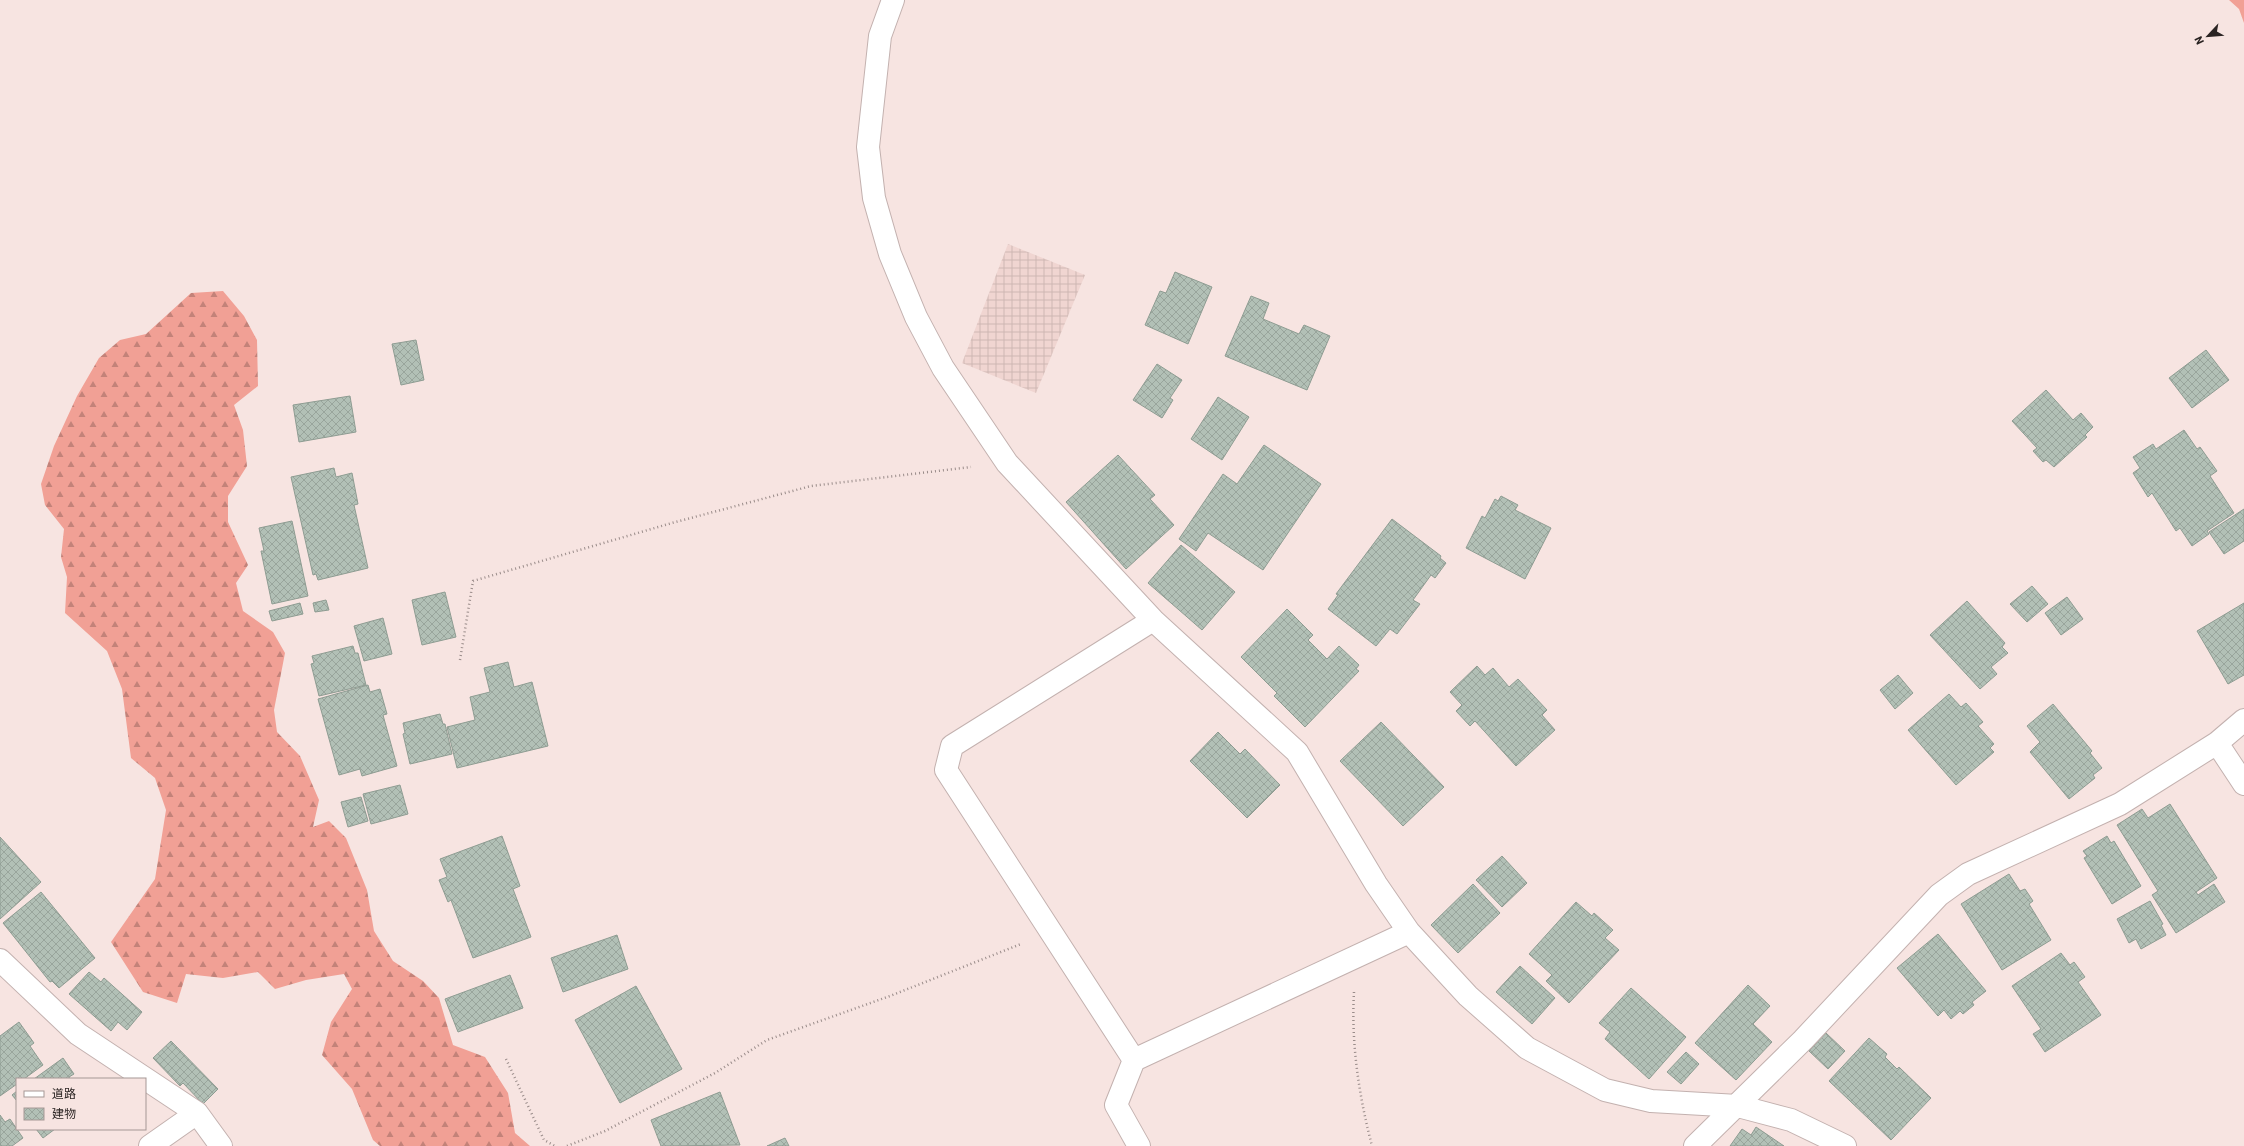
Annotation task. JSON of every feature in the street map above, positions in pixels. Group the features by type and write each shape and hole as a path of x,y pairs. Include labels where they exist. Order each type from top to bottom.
{"street":[{"path":"893,0 880,36 868,147 874,198 890,254 916,317 943,368 1007,463 1154,620 1297,752 1376,884 1409,932 1468,996 1527,1048 1605,1090 1651,1101 1738,1106 1791,1120 1845,1146"},
{"path":"1134,1060 946,770 952,746 1154,620"},
{"path":"1695,1146 1738,1106 1803,1040 1939,895 1968,874 2120,804 2217,743 2244,720"},
{"path":"2217,743 2244,784"},
{"path":"1140,1146 1116,1105 1134,1060 1409,932"},
{"path":"0,960 78,1034 144,1078"},
{"path":"146,1079 197,1113 221,1146"},
{"path":"150,1146 197,1113"}],"path":[{"path":"460,660 473,581 672,523 811,486 1007,463"},
{"path":"567,1146 605,1130 708,1077 767,1040 890,996 1051,932"},
{"path":"1357,956 1354,1005 1355,1057 1366,1122 1372,1146"},
{"path":"506,1059 544,1140 555,1146"}],"shaded area":[{"path":"1008,244 1085,275 1036,393 962,363"}],"green space":[{"path":"2229,0 2244,0 2244,23 2239,9"},
{"path":"223,291 244,316 257,340 258,386 234,405 243,430 247,466 228,496 228,522 248,565 236,583 243,611 273,632 285,653 274,710 277,732 300,756 319,800 313,827 329,821 346,838 367,890 374,931 393,961 423,981 439,998 453,1045 485,1057 508,1093 515,1133 530,1146 380,1146 373,1140 352,1089 322,1055 331,1022 352,989 344,974 306,980 275,989 258,972 223,978 186,974 177,1003 143,992 111,942 155,879 166,810 155,778 131,758 122,689 107,651 65,613 67,577 61,557 64,529 45,505 41,484 54,446 77,396 99,358 120,340 146,334 191,293"}],"building":[{"path":"1175,272 1212,287 1188,344 1145,325 1160,291 1166,293"},
{"path":"1251,296 1269,303 1263,319 1299,334 1304,325 1330,336 1307,390 1225,356"},
{"path":"416,340 424,380 401,385 392,344"},
{"path":"2206,350 2229,380 2192,408 2169,378"},
{"path":"1157,364 1182,380 1170,398 1173,400 1162,418 1133,400"},
{"path":"2046,390 2073,420 2081,413 2093,427 2085,435 2087,437 2054,467 2046,460 2043,462 2033,451 2037,448 2012,421"},
{"path":"350,396 356,432 299,442 293,405"},
{"path":"1218,397 1249,417 1222,460 1191,439"},
{"path":"2184,430 2197,449 2200,447 2217,471 2210,476 2234,513 2207,531 2209,534 2192,546 2180,528 2176,531 2152,493 2148,497 2133,473 2140,468 2133,457 2153,444 2156,449"},
{"path":"1264,445 1321,484 1263,570 1208,533 1196,551 1179,539 1223,474 1237,484"},
{"path":"1118,455 1155,495 1150,499 1174,525 1126,569 1066,502"},
{"path":"334,468 336,477 352,473 358,504 354,505 368,568 318,580 316,574 313,575 291,477"},
{"path":"1501,496 1518,505 1515,510 1551,528 1525,579 1466,548 1482,516 1485,518 1495,499 1498,501"},
{"path":"2244,509 2244,541 2224,554 2209,532"},
{"path":"1392,519 1441,556 1440,558 1446,563 1435,578 1431,575 1413,600 1420,604 1397,634 1390,629 1376,646 1328,609 1338,595 1336,594"},
{"path":"292,521 308,596 272,604 261,551 264,551 259,528"},
{"path":"1181,545 1235,592 1202,630 1148,583"},
{"path":"2032,586 2048,604 2027,622 2010,604"},
{"path":"445,592 456,637 422,645 412,600"},
{"path":"2067,597 2083,619 2061,635 2045,613"},
{"path":"326,600 329,610 315,612 313,603"},
{"path":"1967,601 2005,643 2002,647 2008,653 1991,667 1997,674 1980,689 1930,635"},
{"path":"300,603 303,614 272,621 269,611"},
{"path":"2244,603 2244,675 2228,684 2197,631"},
{"path":"1287,609 1313,635 1308,640 1327,659 1339,646 1359,665 1356,669 1359,671 1305,727 1274,696 1277,693 1241,657"},
{"path":"383,618 392,654 364,661 354,626"},
{"path":"353,646 355,653 358,653 366,685 319,696 311,664 314,663 312,656"},
{"path":"508,662 514,687 532,682 548,746 457,768 447,727 475,720 470,697 490,692 484,668"},
{"path":"1477,666 1485,675 1493,668 1509,687 1518,679 1547,710 1542,715 1555,730 1516,766 1475,721 1470,726 1456,711 1462,705 1450,692"},
{"path":"1898,675 1913,693 1895,709 1880,690"},
{"path":"368,685 370,692 380,689 387,714 383,715 397,766 362,776 360,769 339,775 318,699"},
{"path":"1949,694 1961,707 1966,703 1983,722 1978,726 1994,744 1990,748 1994,752 1956,785 1908,730"},
{"path":"2053,704 2092,751 2090,753 2102,768 2093,775 2095,778 2069,799 2030,752 2040,742 2027,726"},
{"path":"440,714 443,724 445,724 452,754 410,764 403,734 405,733 403,723"},
{"path":"1381,722 1444,787 1403,826 1340,761"},
{"path":"1218,732 1240,754 1245,749 1280,785 1247,818 1190,761"},
{"path":"400,785 408,814 371,824 363,794"},
{"path":"361,797 368,821 348,827 341,802"},
{"path":"2170,804 2217,878 2196,892 2198,895 2214,884 2225,902 2176,933 2152,895 2158,891 2117,825 2142,809 2148,818"},
{"path":"502,836 520,886 513,889 531,937 473,958 451,900 448,902 439,880 447,877 440,859"},
{"path":"2107,836 2111,843 2114,841 2141,886 2112,904 2084,858 2087,856 2083,851"},
{"path":"0,837 41,882 0,919"},
{"path":"1502,856 1527,883 1502,907 1476,880"},
{"path":"2009,874 2020,891 2025,889 2033,901 2029,904 2051,940 2002,970 1961,904"},
{"path":"1473,884 1500,913 1458,953 1431,925"},
{"path":"41,892 95,958 59,988 52,981 50,982 3,923"},
{"path":"2150,901 2163,924 2161,925 2166,935 2141,949 2136,939 2129,943 2117,919"},
{"path":"1576,902 1592,916 1594,913 1613,930 1605,938 1619,950 1569,1003 1546,981 1552,975 1529,954"},
{"path":"1938,934 1986,991 1972,1002 1974,1005 1963,1014 1960,1011 1951,1019 1944,1010 1938,1016 1897,968"},
{"path":"617,935 628,969 563,992 551,958"},
{"path":"2061,953 2070,965 2074,962 2085,977 2078,982 2101,1015 2045,1052 2033,1034 2041,1029 2012,986"},
{"path":"1520,966 1555,998 1532,1024 1496,992"},
{"path":"89,972 101,982 104,978 142,1012 127,1030 118,1022 111,1031 69,994"},
{"path":"510,975 523,1008 458,1032 445,999"},
{"path":"1748,985 1770,1006 1753,1024 1772,1042 1736,1080 1695,1043"},
{"path":"636,986 682,1069 620,1103 575,1020"},
{"path":"1631,988 1686,1037 1649,1079 1605,1039 1610,1032 1599,1023"},
{"path":"19,1022 34,1043 30,1046 43,1065 25,1078 16,1078 16,1085 0,1096 0,1036"},
{"path":"1826,1033 1845,1051 1828,1069 1809,1051"},
{"path":"1869,1038 1887,1054 1885,1057 1897,1069 1899,1067 1931,1098 1891,1140 1829,1081"},
{"path":"171,1041 218,1089 203,1104 183,1083 180,1086 153,1058"},
{"path":"1686,1052 1699,1064 1681,1084 1667,1072"},
{"path":"63,1058 74,1074 70,1078 35,1078"},
{"path":"16,1092 16,1100 12,1095"},
{"path":"720,1092 740,1145 661,1146 651,1120"},
{"path":"0,1115 5,1122 10,1119 16,1130 23,1138 12,1146 0,1146"},
{"path":"1756,1127 1784,1146 1730,1146 1742,1129 1751,1135"},
{"path":"37,1130 54,1130 43,1138"},
{"path":"785,1138 789,1146 767,1146"}]}
